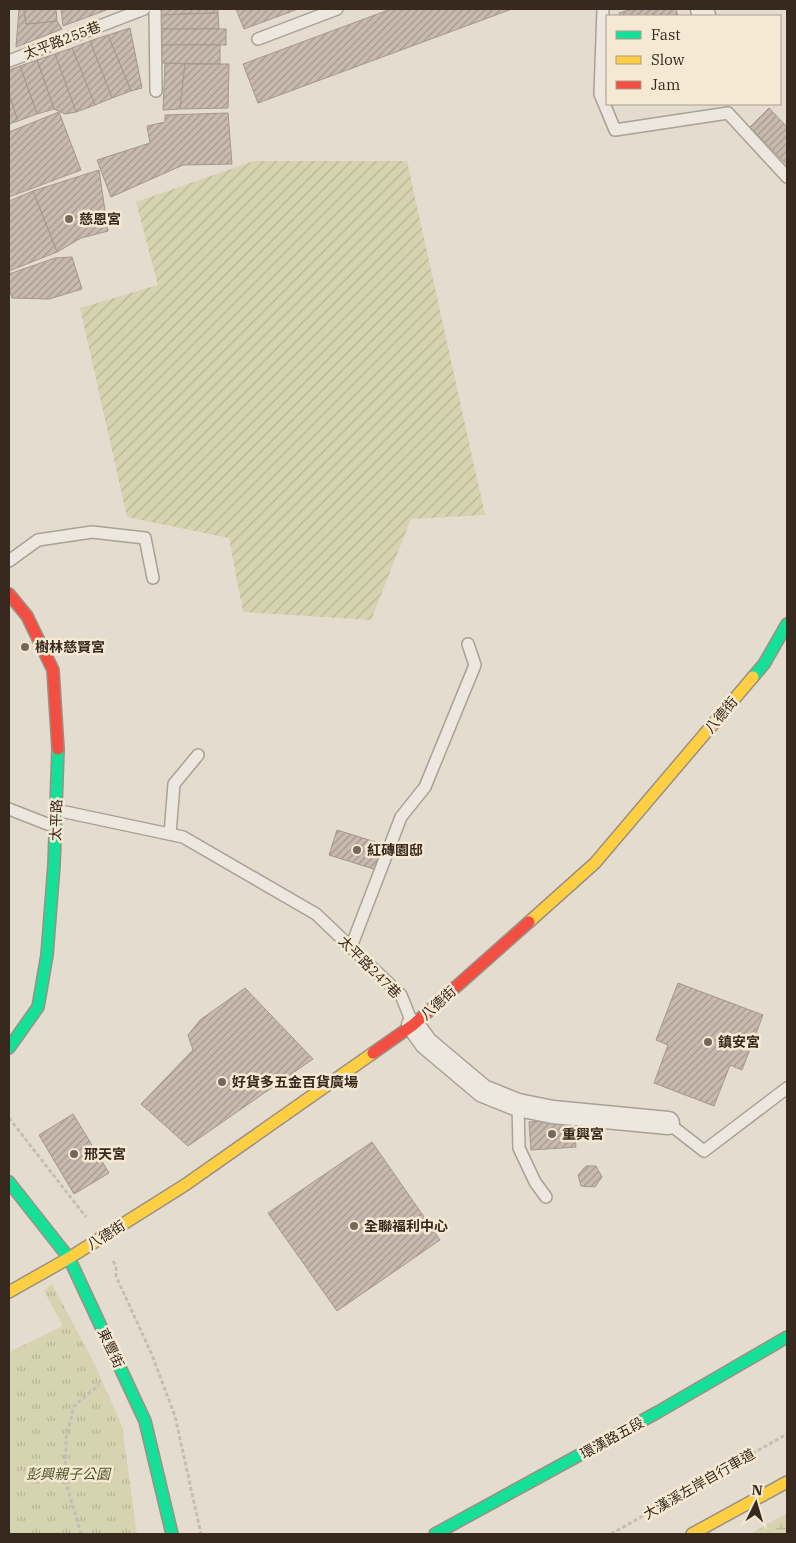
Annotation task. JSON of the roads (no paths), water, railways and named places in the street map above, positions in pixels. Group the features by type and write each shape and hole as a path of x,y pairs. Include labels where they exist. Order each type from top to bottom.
{"street":[{"name":"太平路","path":"9,594 27,616 53,670 58,748 47,955 38,1007 9,1048"},
{"name":"八德街","path":"9,1292 69,1258 185,1185 413,1025 595,863 764,664 787,624"},
{"name":"太平路247巷","path":"413,1025 426,1043 483,1091 518,1105 553,1112 668,1123"},
{"name":"東豐街","path":"9,1182 69,1258 145,1420 172,1534"},
{"name":"環漢路五段","path":"435,1534 658,1412 787,1337"},
{"path":"692,1534 787,1482"}],"lane":[{"name":"太平路255巷","path":"9,61 144,9"},
{"path":"155,9 156,91"},
{"path":"258,39 337,9"},
{"path":"603,9 600,94 614,130 728,113 787,177"},
{"path":"9,561 38,540 92,532 145,538 153,578"},
{"path":"351,947 402,816 425,787 475,665 468,644"},
{"path":"170,834 174,784 198,755"},
{"path":"9,809 55,827"},
{"name":"太平路247巷","path":"56,810 184,837 316,914 401,995 413,1025"},
{"path":"668,1123 704,1151 787,1088"},
{"path":"518,1105 519,1148 535,1182 546,1197"}],"place":[{"name":"慈恩宮","path":"69,219"},
{"name":"樹林慈賢宮","path":"25,647"},
{"name":"紅磚園邸","path":"357,850"},
{"name":"鎮安宮","path":"708,1042"},
{"name":"好貨多五金百貨廣場","path":"222,1082"},
{"name":"重興宮","path":"552,1134"},
{"name":"邢天宮","path":"74,1154"},
{"name":"全聯福利中心","path":"354,1226"}],"park label":[{"name":"彭興親子公園","path":"68,1474"}]}
